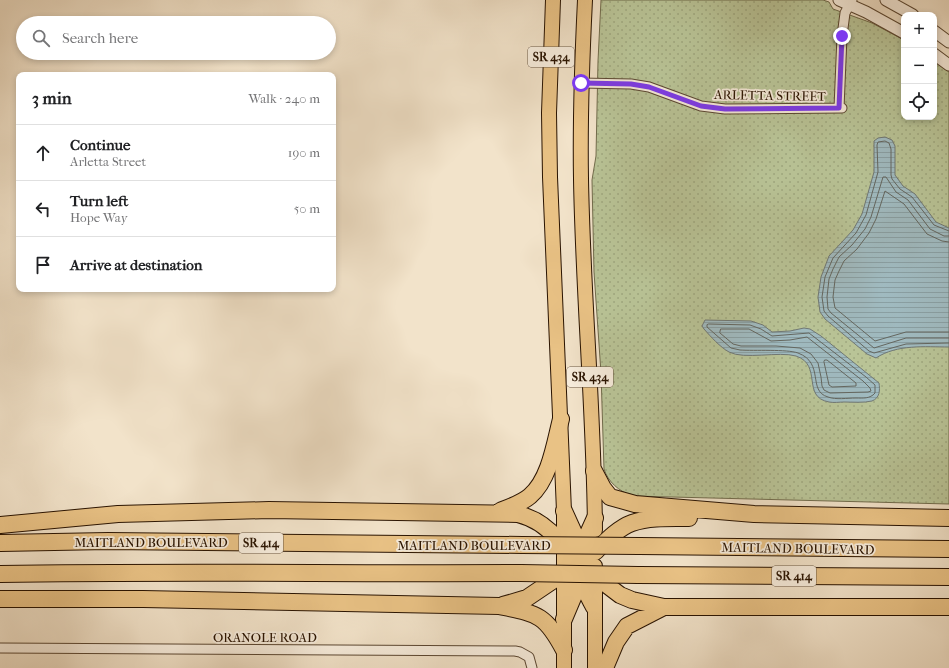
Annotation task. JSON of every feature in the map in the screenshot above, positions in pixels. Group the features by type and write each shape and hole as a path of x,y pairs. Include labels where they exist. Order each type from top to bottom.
{"highway":[{"path":"493,514 515,505 530,496 536,489 545,475 561,419"},
{"path":"594,471 603,488 610,497 635,504 754,514 949,518"},
{"path":"0,525 118,514 269,510 518,514 531,517 550,531 564,548 582,565 610,588 632,600 664,606 949,606"},
{"path":"564,511 594,607"},
{"path":"499,606 527,598 582,565 617,532 631,523 646,520 754,514"},
{"path":"564,619 582,565 595,518"},
{"name":"MAITLAND BOULEVARD","path":"0,544 108,541 949,549"},
{"name":"MAITLAND BOULEVARD","path":"0,574 105,572 355,574 520,573 949,577"},
{"path":"0,600 151,600 499,606 528,612 546,622 555,633 564,658"},
{"path":"599,664 627,626 664,606"},
{"path":"912,606 928,612 949,613"}],"main road":[{"name":"SR 434","path":"553,0 549,113 550,177 561,419 564,548"},
{"name":"SR 434","path":"585,0 581,83 581,178 595,518"},
{"path":"594,607 599,664"},
{"path":"564,619 564,658"}],"street":[{"path":"839,0 851,2 901,31"},
{"path":"886,0 908,12"},
{"name":"ARLETTA STREET","path":"581,83 631,84 649,87 701,106 711,108 841,108 842,36 845,13 851,2"},
{"path":"937,33 949,42"},
{"path":"937,56 949,65"},
{"name":"ORANOLE ROAD","path":"0,648 515,651 529,657 532,668"}],"green space":[{"path":"601,0 823,0 829,2 833,9 872,23 901,38 901,120 937,120 937,63 949,72 949,504 632,496 618,489 611,482 604,469 601,373 594,272 592,180 596,156"}],"water":[{"path":"885,137 892,140 895,146 895,175 903,186 915,194 936,222 949,228 949,347 902,348 893,350 876,358 867,354 825,319 820,312 818,297 821,277 829,256 853,230 862,214 874,172 874,141 878,138"},
{"path":"705,320 751,321 763,325 772,332 790,331 804,328 810,329 821,336 879,383 878,396 875,400 865,402 829,402 821,399 813,388 809,366 804,360 796,356 780,354 743,355 729,352 719,345 704,329 702,326"}],"route":[{"path":"581,83 631,84 649,87 701,106 711,108 839,108 842,36"}]}
